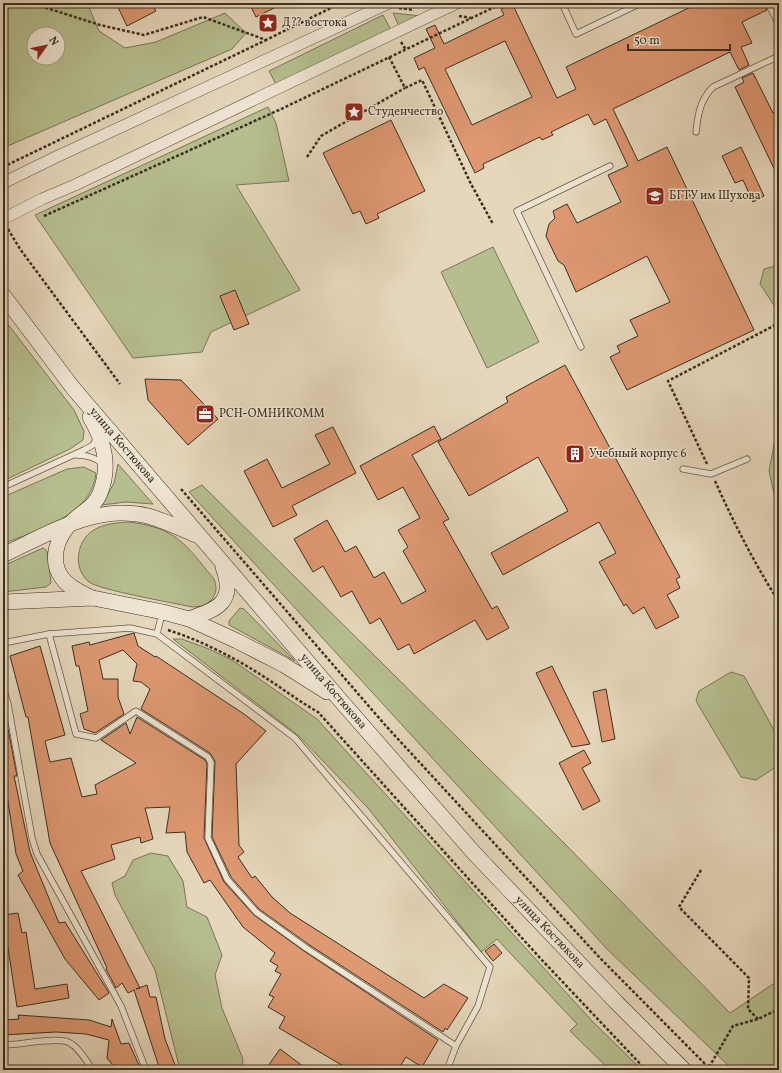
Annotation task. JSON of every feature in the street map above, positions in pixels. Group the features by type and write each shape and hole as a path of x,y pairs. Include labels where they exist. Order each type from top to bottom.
{"main road":[{"name":"улица Костюкова","path":"3,295 73,388 220,561 474,853 616,1002 684,1070"},
{"path":"73,388 99,435 104,449 107,468 100,494 91,507 71,523 58,542 54,560 62,578 74,589 93,598 189,619 284,665 341,701"},
{"path":"3,554 71,523 94,516 129,513 164,521 201,537"},
{"path":"189,619 210,612 220,605 227,595 228,582 220,561"},
{"path":"3,602 93,598"}],"street":[{"path":"5,223 42,198 75,184 457,3"},
{"path":"3,183 385,4"}],"lane":[{"path":"562,3 576,34 641,3"},
{"path":"768,3 779,25"},
{"path":"696,132 699,109 705,95 713,87 779,56"},
{"path":"582,347 518,211 610,166"},
{"path":"4,485 92,445 99,435"},
{"path":"74,454 97,460 107,468"},
{"path":"683,469 711,474 747,459"},
{"path":"157,634 160,627 162,612"},
{"path":"3,643 48,634 130,628 157,634 295,738 490,967 478,1006 456,1046 447,1070"},
{"path":"48,634 76,734 96,738 136,711 208,757 211,763 208,838 227,879 256,912 306,948 456,1046"},
{"path":"3,687 8,704 32,838 37,854 121,1006 146,1070"},
{"path":"3,1045 58,1040 68,1042 78,1050 93,1070"}],"path":[{"path":"30,3 100,25 144,35 204,17 266,40"},
{"path":"3,167 341,3"},
{"path":"348,3 385,4 472,18"},
{"path":"44,216 503,3"},
{"path":"389,57 405,88"},
{"path":"307,156 321,136 405,88 422,80 471,184 493,224"},
{"path":"5,223 20,249 120,384"},
{"path":"779,323 668,381 737,529 779,602"},
{"path":"180,489 386,726 600,958 712,1070"},
{"path":"160,627 196,639 225,654 271,682 301,703 318,712 540,958 646,1070"},
{"path":"702,870 679,907 749,978 748,1009 758,1018"},
{"path":"708,1067 733,1026 779,1009"}],"green space":[{"path":"3,3 87,3 99,31 125,48 156,42 225,13 246,33 232,49 3,148"},
{"path":"403,3 424,3 426,7 399,5"},
{"path":"393,13 421,16 399,26"},
{"path":"383,15 391,30 277,86 269,71"},
{"path":"268,107 276,123 289,181 236,185 300,290 211,332 202,352 133,358 35,215"},
{"path":"493,247 539,342 487,368 441,272"},
{"path":"779,265 779,309 777,310 760,284 764,269"},
{"path":"3,318 74,410 84,431 83,440 70,449 3,481 3,423 9,419 3,411"},
{"path":"779,419 779,517 769,471"},
{"path":"118,464 153,504 126,502 102,505 114,483"},
{"path":"84,467 96,473 92,488 85,500 74,511 46,527 3,544 3,497 67,469"},
{"path":"202,485 566,845 730,1013 779,980 779,1070 733,1070 607,949 189,492"},
{"path":"129,522 145,525 169,533 187,547 214,579 216,588 215,594 205,606 192,607 107,589 89,582 85,578 80,569 78,558 80,548 86,537 91,532 102,526"},
{"path":"43,548 47,551 51,583 46,587 3,592 3,566"},
{"path":"240,608 244,609 295,661 229,625 229,621"},
{"path":"173,639 182,639 209,649 232,660 317,719 593,1022 642,1070 610,1070 570,1031 577,1024 497,939 481,952 368,808 299,736"},
{"path":"731,672 744,676 779,739 779,765 756,780 741,777 696,701 699,691"},
{"path":"151,853 168,856 183,881 187,907 207,917 222,955 215,975 222,1008 243,1059 242,1070 180,1070 155,970 115,895 112,883 125,876 133,860"}],"building":[{"path":"116,3 151,3 156,11 127,26"},
{"path":"249,3 284,3 256,17"},
{"name":"БГТУ им Шухова","path":"512,3 557,98 576,89 566,67 699,3 764,3 767,10 742,22 752,43 741,47 749,65 739,70 730,52 613,109 638,161 667,147 754,330 627,390 610,357 620,352 617,346 638,336 630,320 670,302 647,256 576,292 564,265 558,261 546,236 549,224 555,218 553,211 567,204 577,223 621,202 608,175 628,166 606,119 594,125 588,114 551,132 553,135 542,140 540,137 483,164 484,168 475,173 424,67 419,70 414,58 435,48 426,29 435,25 444,44 504,15 501,9","holes":["505,41 532,97 472,125 445,69"]},
{"path":"753,73 773,113 779,110 779,179 735,87 744,82 742,78"},
{"path":"391,120 425,191 377,214 379,218 366,224 360,211 353,214 323,153"},
{"path":"741,147 764,196 753,202 743,180 735,183 722,156"},
{"path":"235,290 249,324 234,330 220,296"},
{"name":"Учебный корпус 6","path":"565,365 680,577 676,579 680,588 667,595 679,617 656,629 644,607 633,614 626,604 624,606 599,562 616,553 599,522 503,575 491,553 568,511 538,457 469,496 438,442 508,402 506,397"},
{"path":"145,379 181,380 218,419 188,445 148,400"},
{"path":"434,426 441,439 412,455 449,519 443,522 492,609 497,606 509,628 487,640 475,620 414,654 409,644 398,650 380,618 370,624 352,591 341,597 323,566 313,572 294,539 327,520 345,552 356,546 374,578 384,572 402,604 426,591 403,551 408,547 398,530 420,518 403,487 378,500 360,466"},
{"path":"333,427 356,473 292,506 297,515 273,527 244,471 267,459 282,488 330,464 315,435"},
{"path":"134,633 138,646 155,657 156,656 244,714 266,731 236,764 239,845 244,852 238,857 252,878 255,876 272,897 290,913 424,998 444,984 468,998 447,1030 445,1028 443,1032 308,944 259,909 231,877 212,837 215,761 210,753 141,709 150,689 141,682 133,681 137,664 123,650 99,660 103,679 118,679 118,697 124,714 95,733 84,729 80,714 88,711 79,666 76,666 72,646 89,642 90,645"},
{"path":"40,646 65,735 45,741 50,762 71,758 82,797 97,794 95,785 136,763 101,740 126,723 130,734 137,717 205,760 207,764 204,838 224,882 254,915 304,951 438,1040 422,1067 406,1057 398,1070 350,1070 279,1028 285,1017 268,1007 274,997 269,995 281,974 275,971 278,966 270,961 275,953 243,927 210,880 204,883 187,852 185,832 166,833 170,807 145,808 153,839 141,843 140,837 111,845 115,859 81,871 140,988 147,985 150,997 156,997 165,1039 177,1070 160,1070 134,990 128,993 122,983 116,988 106,969 107,968 50,843 28,717 26,717 10,656"},
{"path":"552,666 590,744 572,747 536,673"},
{"path":"606,689 615,739 602,742 593,692"},
{"path":"8,729 17,776 14,776 30,852 59,923 65,922 109,993 99,1000 65,959 18,875 23,871 16,854 3,769 3,730"},
{"path":"584,750 591,763 582,768 600,801 583,810 559,763"},
{"path":"18,913 22,933 26,932 35,989 67,984 69,998 17,1007 3,915"},
{"path":"494,944 502,953 493,961 485,951"},
{"path":"18,1015 89,1020 111,1027 112,1019 121,1044 129,1043 141,1070 120,1070 119,1068 115,1068 107,1058 109,1040 86,1034 56,1032 3,1035 3,1020 19,1019"},
{"path":"280,1049 308,1070 274,1070 268,1066"}],"place":[{"name":"Д?? востока","path":"268,23"},
{"name":"Студенчество","path":"354,112"},
{"name":"БГТУ им Шухова","path":"655,196"},
{"name":"РСН-ОМНИКОММ","path":"205,414"},
{"name":"Учебный корпус 6","path":"575,454"}]}
